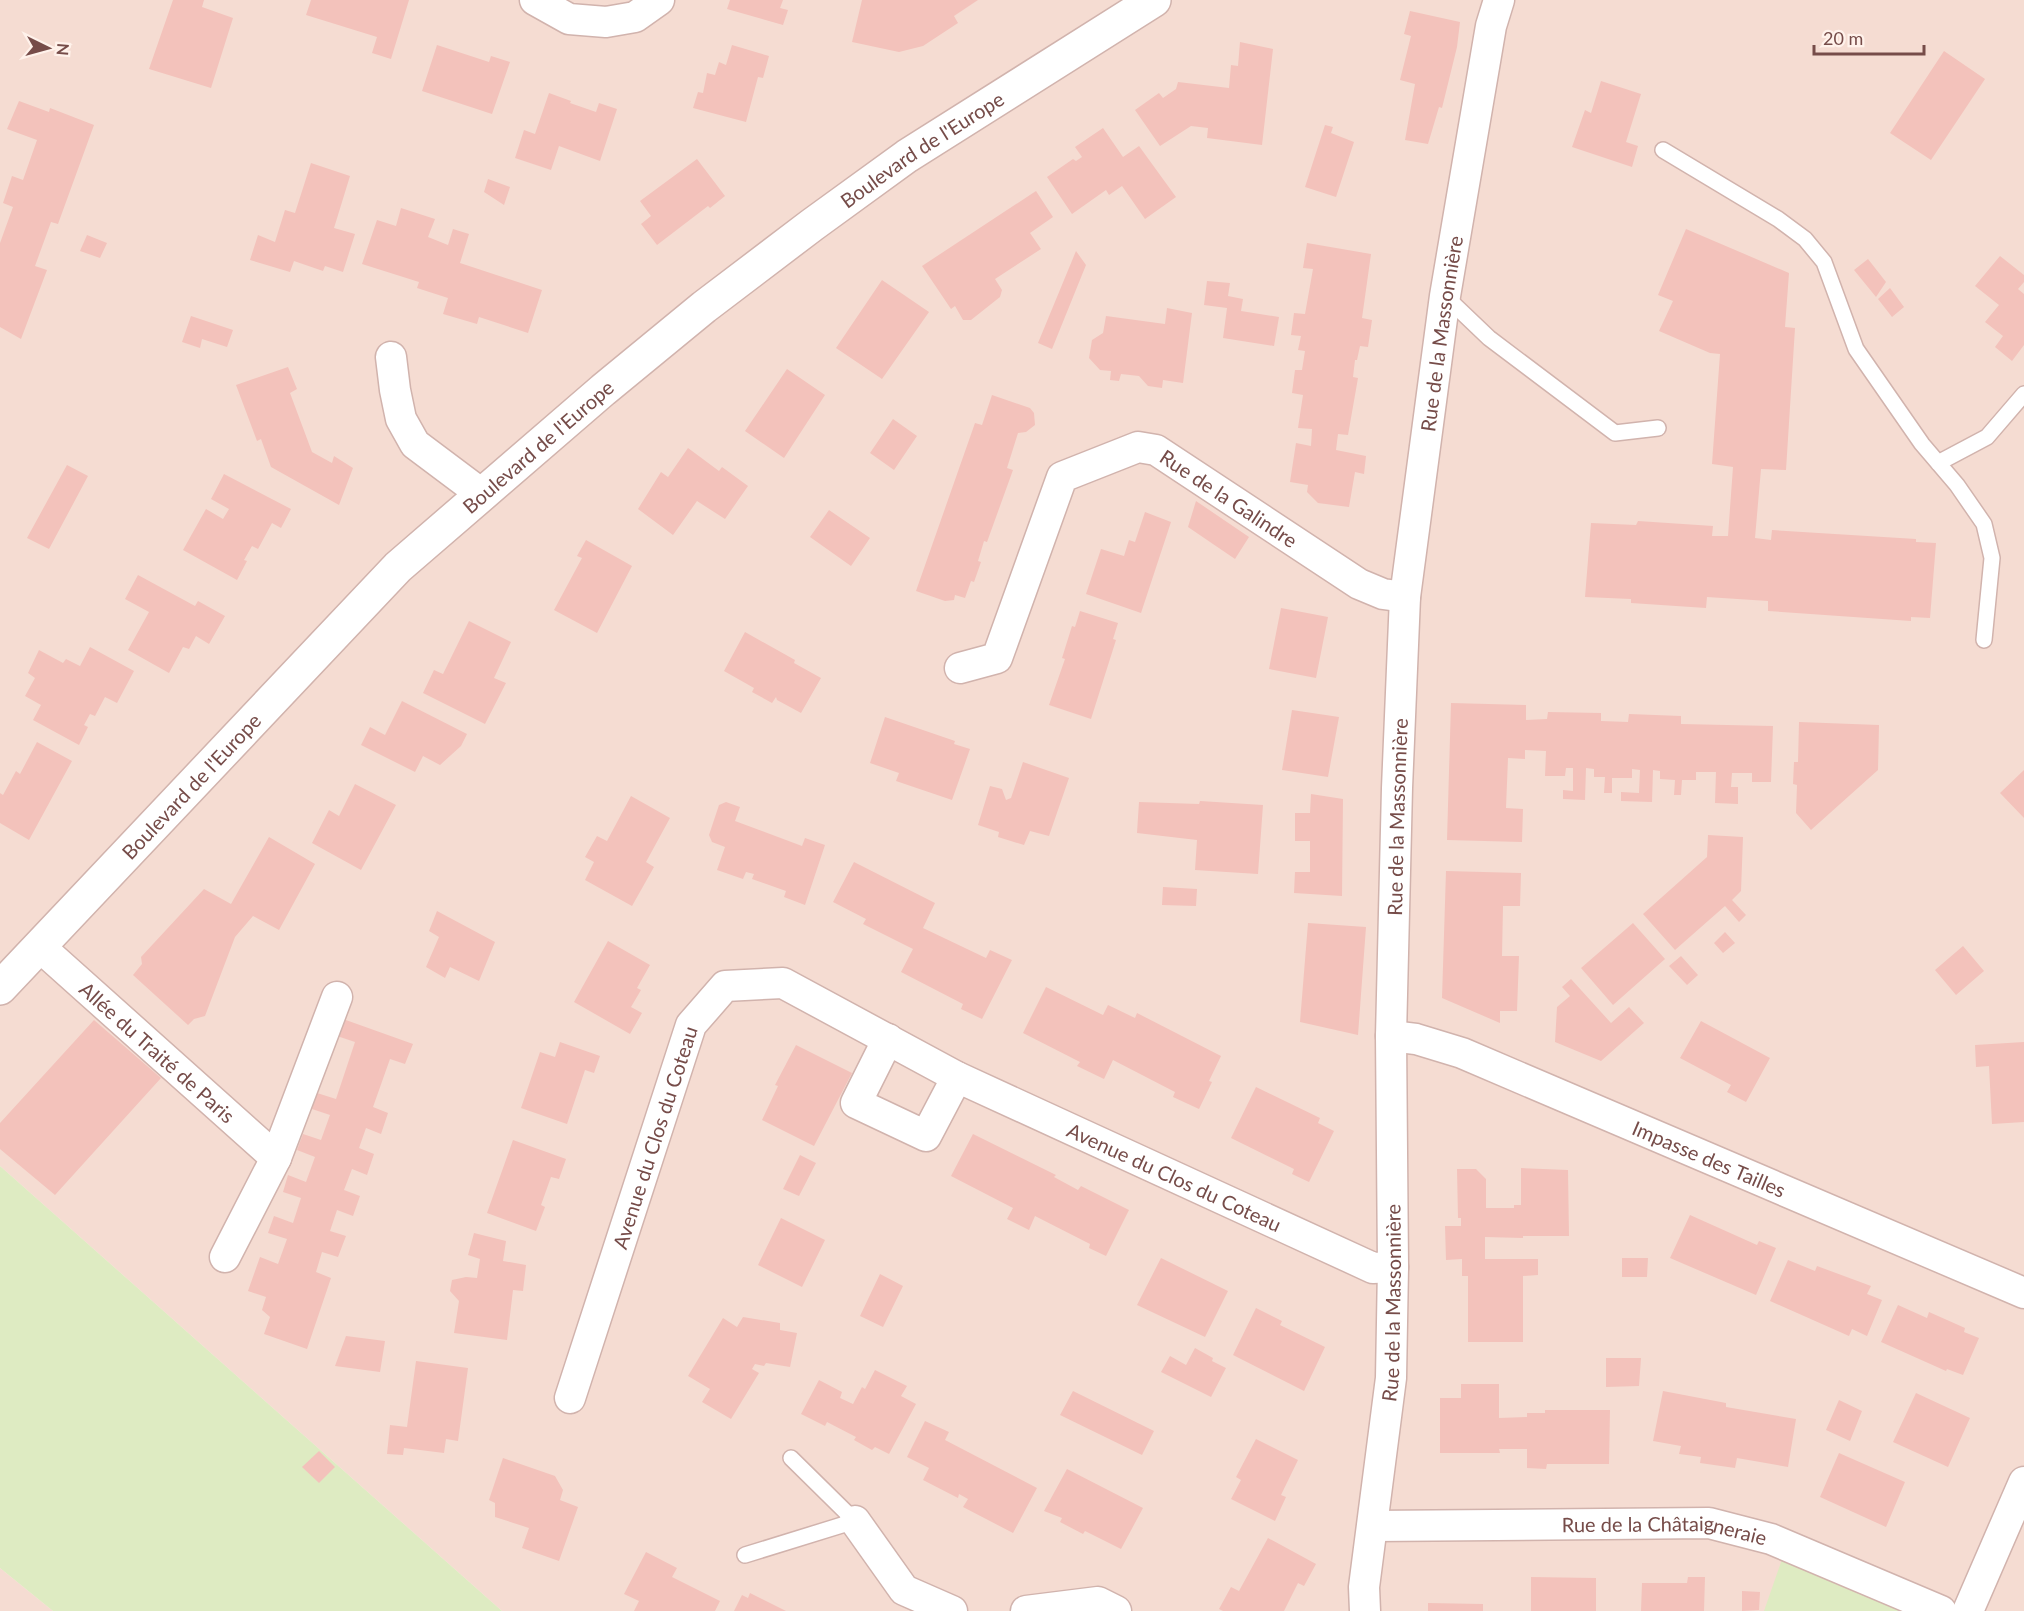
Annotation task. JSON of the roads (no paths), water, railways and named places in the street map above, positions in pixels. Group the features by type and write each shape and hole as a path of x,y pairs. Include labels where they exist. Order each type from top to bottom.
{"street":[{"path":"535,0 569,19 606,22 635,17 659,0"},
{"name":"Boulevard de l'Europe","path":"0,988 398,567 603,390 704,308 907,156 1154,0"},
{"name":"Rue de la Massonnière","path":"1365,1611 1364,1587 1390,1378 1393,1267 1391,1036 1397,788 1405,597 1445,296 1494,9"},
{"path":"391,357 401,419 415,444 483,495"},
{"name":"Rue de la Galindre","path":"960,668 997,658 1062,477 1138,447 1156,450 1359,584 1383,594 1405,597"},
{"name":"Allée du Traité de Paris","path":"39,946 276,1158"},
{"name":"Avenue du Clos du Coteau","path":"570,1398 691,1025 725,986 783,983 957,1077 1343,1252 1373,1268 1393,1267"},
{"path":"225,1257 276,1158 337,997"},
{"name":"Impasse des Tailles","path":"1391,1036 1416,1039 1462,1053 2024,1293"},
{"path":"888,1039 856,1103 926,1136 957,1077"},
{"path":"1968,1611 2024,1482"},
{"path":"855,1521 904,1590 952,1611"},
{"name":"Rue de la Châtaigneraie","path":"1373,1526 1709,1523 1772,1539 1941,1611"},
{"path":"1026,1611 1098,1602 1116,1611"}],"lane":[{"path":"1663,150 1778,219 1805,240 1824,262 1856,350 1922,444 1957,485 1984,524 1992,558 1984,640"},
{"path":"1445,296 1490,338 1615,433 1658,428"},
{"path":"1938,463 1987,437 2024,394"},
{"path":"745,1555 855,1521 791,1458"}]}
